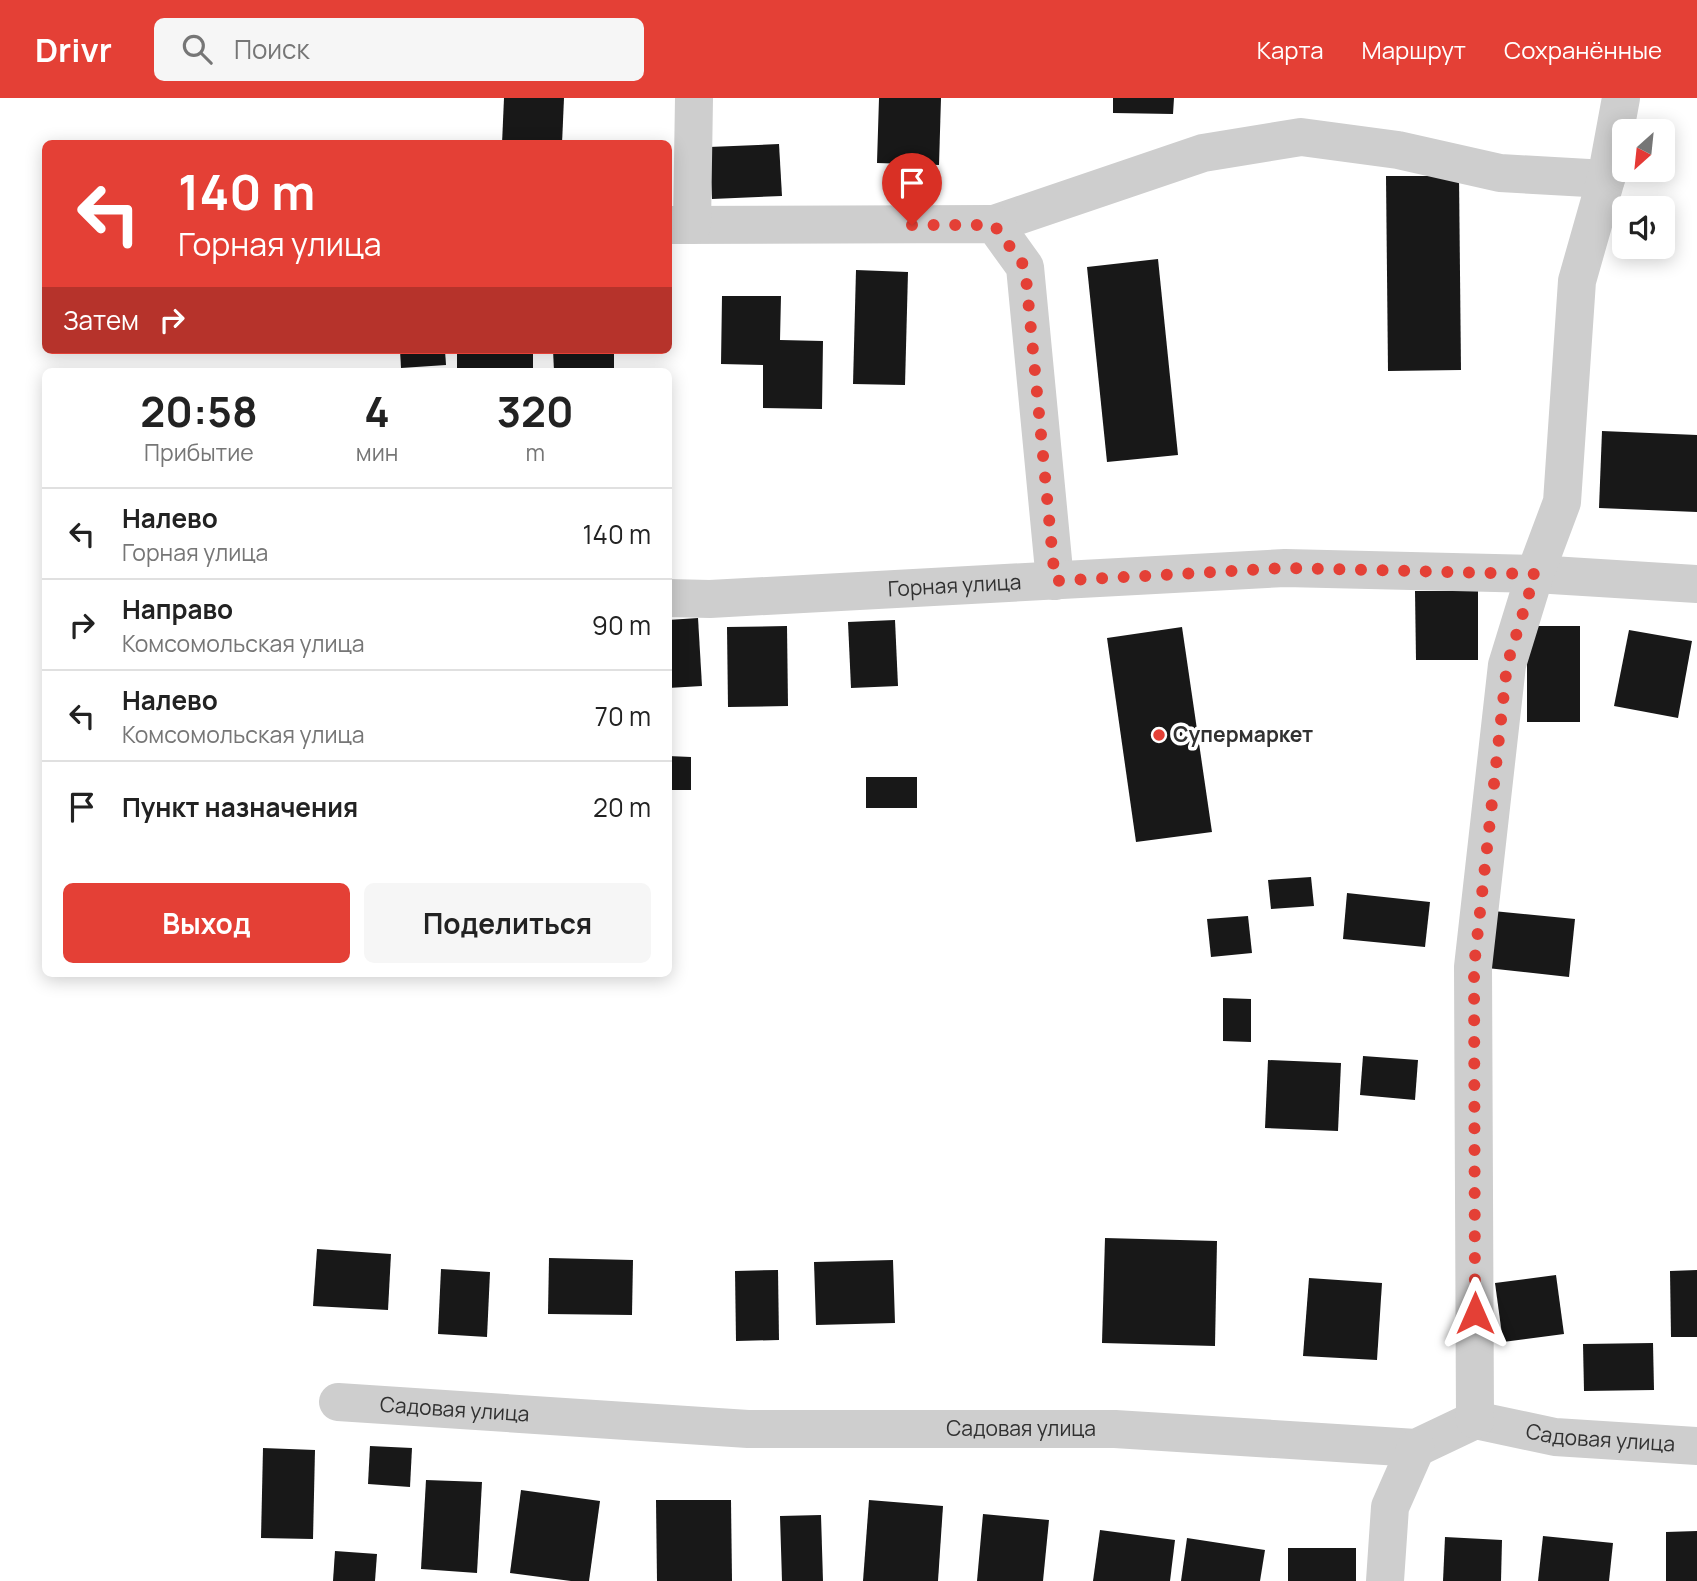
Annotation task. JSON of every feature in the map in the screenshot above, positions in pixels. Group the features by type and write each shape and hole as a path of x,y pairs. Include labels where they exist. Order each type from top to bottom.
{"street":[{"path":"694,98 680,225 994,225 1203,153 1301,137 1398,150 1500,173 1606,179"},
{"path":"1475,1420 1474,967 1507,665 1535,574 1562,502 1577,281 1606,179 1621,98"},
{"path":"994,225 1025,267 1055,581"},
{"name":"Горная улица","path":"672,598 710,599 1285,568 1535,574 1697,584"},
{"name":"Садовая улица","path":"338,1402 748,1429 1115,1429 1416,1448 1475,1420 1555,1437 1697,1446"},
{"path":"1385,1581 1391,1507 1416,1448"}],"building":[{"path":"504,98 564,98 562,140 502,140"},
{"path":"879,98 941,98 939,165 877,163"},
{"path":"1113,98 1174,98 1173,114 1113,113"},
{"path":"779,144 782,196 712,199 709,147"},
{"path":"1386,176 1459,176 1461,370 1388,371"},
{"path":"1158,259 1178,455 1107,462 1087,267"},
{"path":"856,270 908,272 905,385 853,384"},
{"path":"722,296 781,296 780,340 823,341 822,409 763,408 763,365 721,364"},
{"path":"400,354 445,354 446,365 401,368"},
{"path":"457,354 533,354 533,368 457,368"},
{"path":"553,354 614,354 614,368 554,368"},
{"path":"1602,431 1697,435 1697,512 1599,508"},
{"path":"1415,591 1478,591 1478,660 1416,660"},
{"path":"698,618 702,686 672,688 672,620"},
{"path":"895,620 898,686 851,688 848,622"},
{"path":"787,626 788,706 728,707 727,627"},
{"path":"1527,626 1580,626 1580,722 1527,722"},
{"name":"Супермаркет","path":"1182,627 1212,832 1136,842 1107,638"},
{"path":"1629,630 1692,641 1678,718 1614,706"},
{"path":"672,756 691,757 691,790 672,790"},
{"path":"866,777 917,777 917,808 866,808"},
{"path":"1311,877 1314,906 1271,909 1268,880"},
{"path":"1347,893 1430,902 1425,947 1343,939"},
{"path":"1493,911 1575,919 1569,977 1487,968"},
{"path":"1248,916 1252,953 1211,957 1207,919"},
{"path":"1223,998 1251,999 1251,1042 1223,1041"},
{"path":"1363,1056 1418,1060 1415,1100 1360,1095"},
{"path":"1268,1060 1341,1063 1338,1131 1265,1128"},
{"path":"1105,1238 1217,1241 1215,1346 1102,1343"},
{"path":"317,1249 391,1254 388,1310 313,1306"},
{"path":"549,1258 633,1260 632,1315 548,1314"},
{"path":"893,1260 895,1323 816,1325 814,1262"},
{"path":"441,1269 490,1272 487,1337 438,1334"},
{"path":"778,1270 779,1340 736,1341 735,1271"},
{"path":"1697,1270 1697,1337 1671,1337 1670,1271"},
{"path":"1556,1275 1564,1334 1503,1342 1495,1283"},
{"path":"1309,1278 1382,1283 1377,1360 1303,1356"},
{"path":"1653,1343 1654,1390 1584,1391 1583,1344"},
{"path":"370,1446 412,1448 410,1487 368,1484"},
{"path":"263,1448 315,1450 313,1539 261,1538"},
{"path":"426,1480 482,1482 477,1573 421,1569"},
{"path":"521,1490 600,1501 589,1581 510,1573"},
{"path":"656,1500 731,1500 732,1581 657,1581"},
{"path":"869,1500 943,1506 938,1581 863,1581"},
{"path":"983,1514 1049,1520 1043,1581 977,1581"},
{"path":"821,1515 823,1581 782,1581 780,1516"},
{"path":"1100,1530 1175,1540 1170,1581 1093,1581"},
{"path":"1697,1531 1697,1581 1666,1581 1666,1532"},
{"path":"1543,1536 1613,1543 1609,1581 1538,1581"},
{"path":"1445,1537 1502,1540 1501,1581 1443,1581"},
{"path":"1187,1538 1265,1550 1260,1581 1181,1581"},
{"path":"1288,1548 1356,1548 1356,1581 1288,1581"},
{"path":"335,1551 377,1554 375,1581 333,1581"}],"place":[{"name":"Супермаркет","path":"1159,735"}],"route":[{"path":"912,225 994,225 1025,267 1055,581 1285,568 1535,574 1507,665 1474,967 1475,1313"}]}
